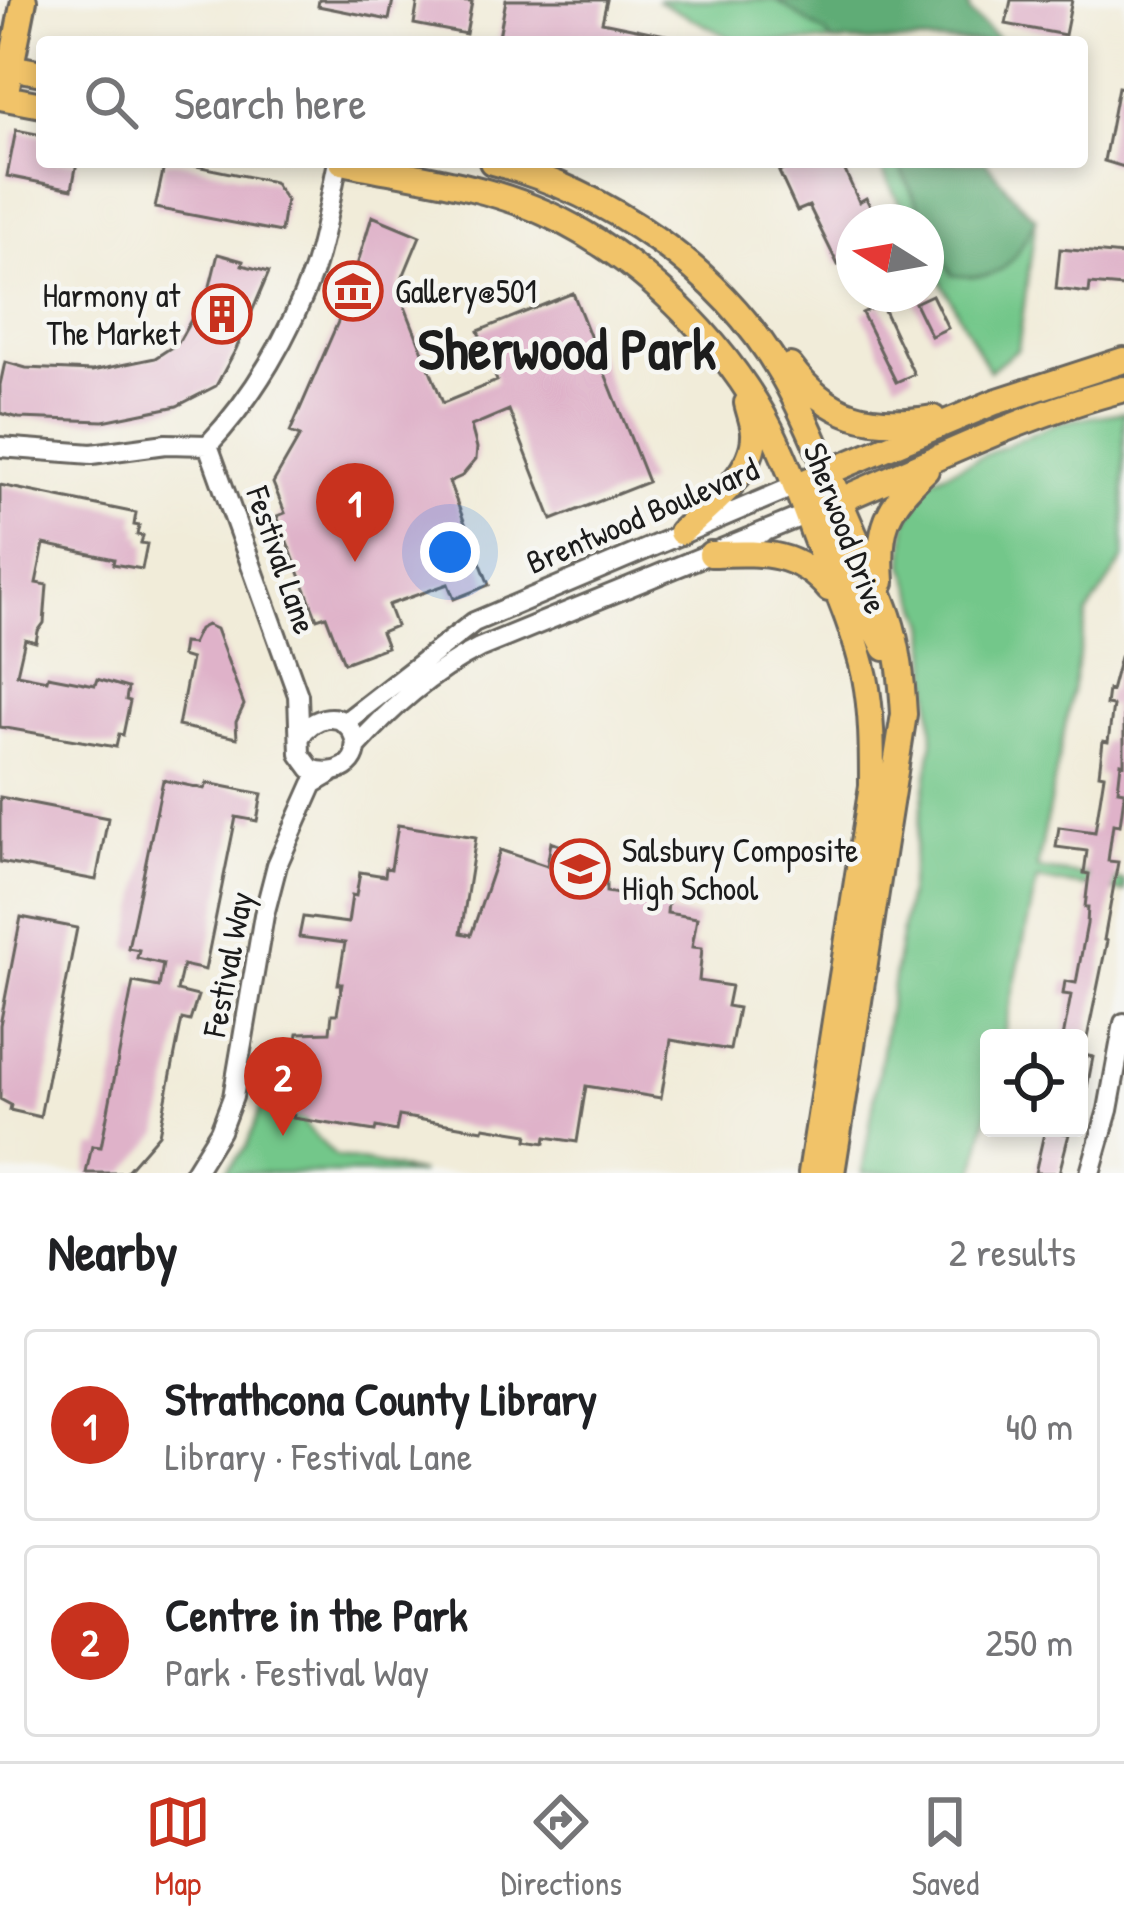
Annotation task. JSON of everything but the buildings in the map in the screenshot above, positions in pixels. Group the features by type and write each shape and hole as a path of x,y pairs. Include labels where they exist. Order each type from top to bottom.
{"main road":[{"path":"24,0 6,66 2,104 36,105"},
{"path":"6,66 36,72"},
{"name":"Sherwood Drive","path":"368,168 508,198 567,225 626,262 690,319 727,361 771,430 795,486 823,508 883,602 894,636 904,714 832,1173"},
{"name":"Sherwood Drive","path":"509,168 568,189 631,222 712,286 779,370 829,471 823,508 841,602 866,682 872,786 811,1173"},
{"path":"754,333 782,355 820,400 859,419 894,424 970,412"},
{"name":"Brentwood Boulevard","path":"795,486 970,412 1124,360"},
{"path":"681,532 738,475 751,453 754,431 742,383"},
{"name":"Brentwood Boulevard","path":"823,508 1083,399 1124,389"},
{"path":"883,602 880,548 894,503 940,457"},
{"path":"823,508 902,681"},
{"path":"711,554 791,559 815,573 841,602"}],"street":[{"path":"0,447 92,454 166,444 208,445 279,345 314,268 339,168"},
{"name":"Festival Lane","path":"208,445 298,695 300,736"},
{"name":"Brentwood Boulevard","path":"336,720 474,622 795,486"},
{"name":"Brentwood Boulevard","path":"356,748 396,705 466,655 823,508"},
{"path":"298,695 336,720 351,730 356,748 347,765 330,774 311,769 300,754 300,736 311,722 336,720"},
{"name":"Festival Way","path":"194,1173 220,1131 232,1097 277,865 313,784 330,774"},
{"path":"1090,1173 1108,1110 1124,1023"}],"green space":[{"path":"656,0 947,0 994,36 726,36"},
{"path":"776,0 968,0 970,13 995,36 828,36"},
{"path":"881,168 991,168 1036,218 1018,349 989,371 944,287 944,204 900,204"},
{"path":"900,168 991,168 1036,218 1006,266 970,277 952,275 944,259 944,204 917,204"},
{"path":"1124,412 1124,558 1087,614 1037,869 1124,881 1124,892 1037,880 1005,1029 980,1029 983,1137 975,1173 862,1173 933,740 927,624 904,565 906,523 929,480 1059,422"},
{"path":"263,1102 308,1109 305,1125 335,1156 421,1173 224,1173 246,1147"}],"place":[{"name":"Gallery@501","path":"353,291"},
{"name":"Harmony at The Market","path":"222,314"},
{"name":"Strathcona County Library","path":"355,562"},
{"name":"Salsbury Composite High School","path":"580,869"},
{"name":"Centre in the Park","path":"283,1136"}],"district":[{"name":"Sherwood Park","path":"567,348"}]}
